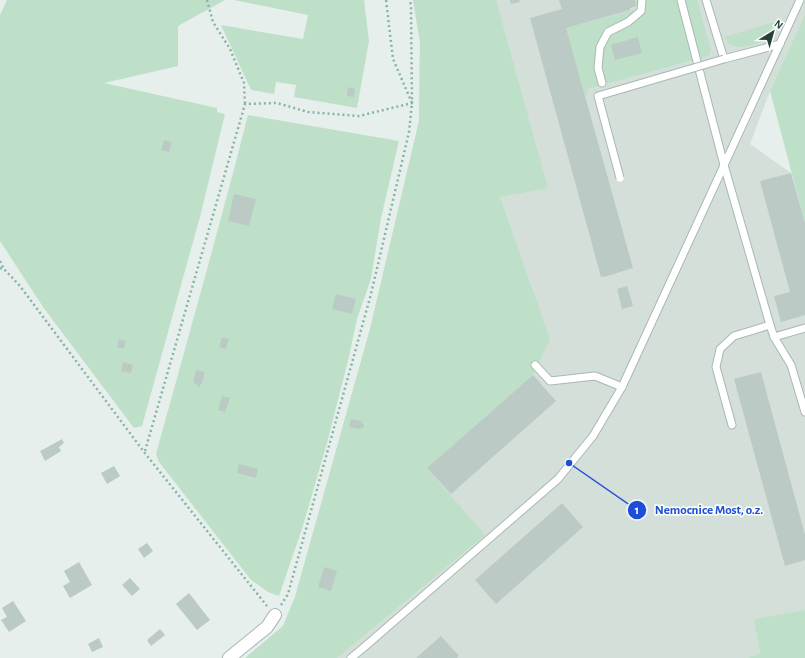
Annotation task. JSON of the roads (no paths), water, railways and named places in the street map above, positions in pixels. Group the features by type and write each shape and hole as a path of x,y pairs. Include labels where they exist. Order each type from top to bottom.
{"street":[{"path":"229,658 268,627 275,615"}],"lane":[{"path":"602,83 598,68 600,47 608,32 628,22 641,11 642,0"},
{"path":"680,0 724,165 770,326 774,337 791,365 805,412"},
{"path":"706,0 724,60"},
{"path":"351,658 558,479 593,436 622,387 800,0"},
{"path":"620,178 598,96 780,44"},
{"path":"732,425 716,367 720,349 734,336 770,326"},
{"path":"774,337 805,328"},
{"path":"535,365 550,381 595,376 622,387"}],"place":[{"name":"Nemocnice Most, o.z.","path":"569,463"}]}
